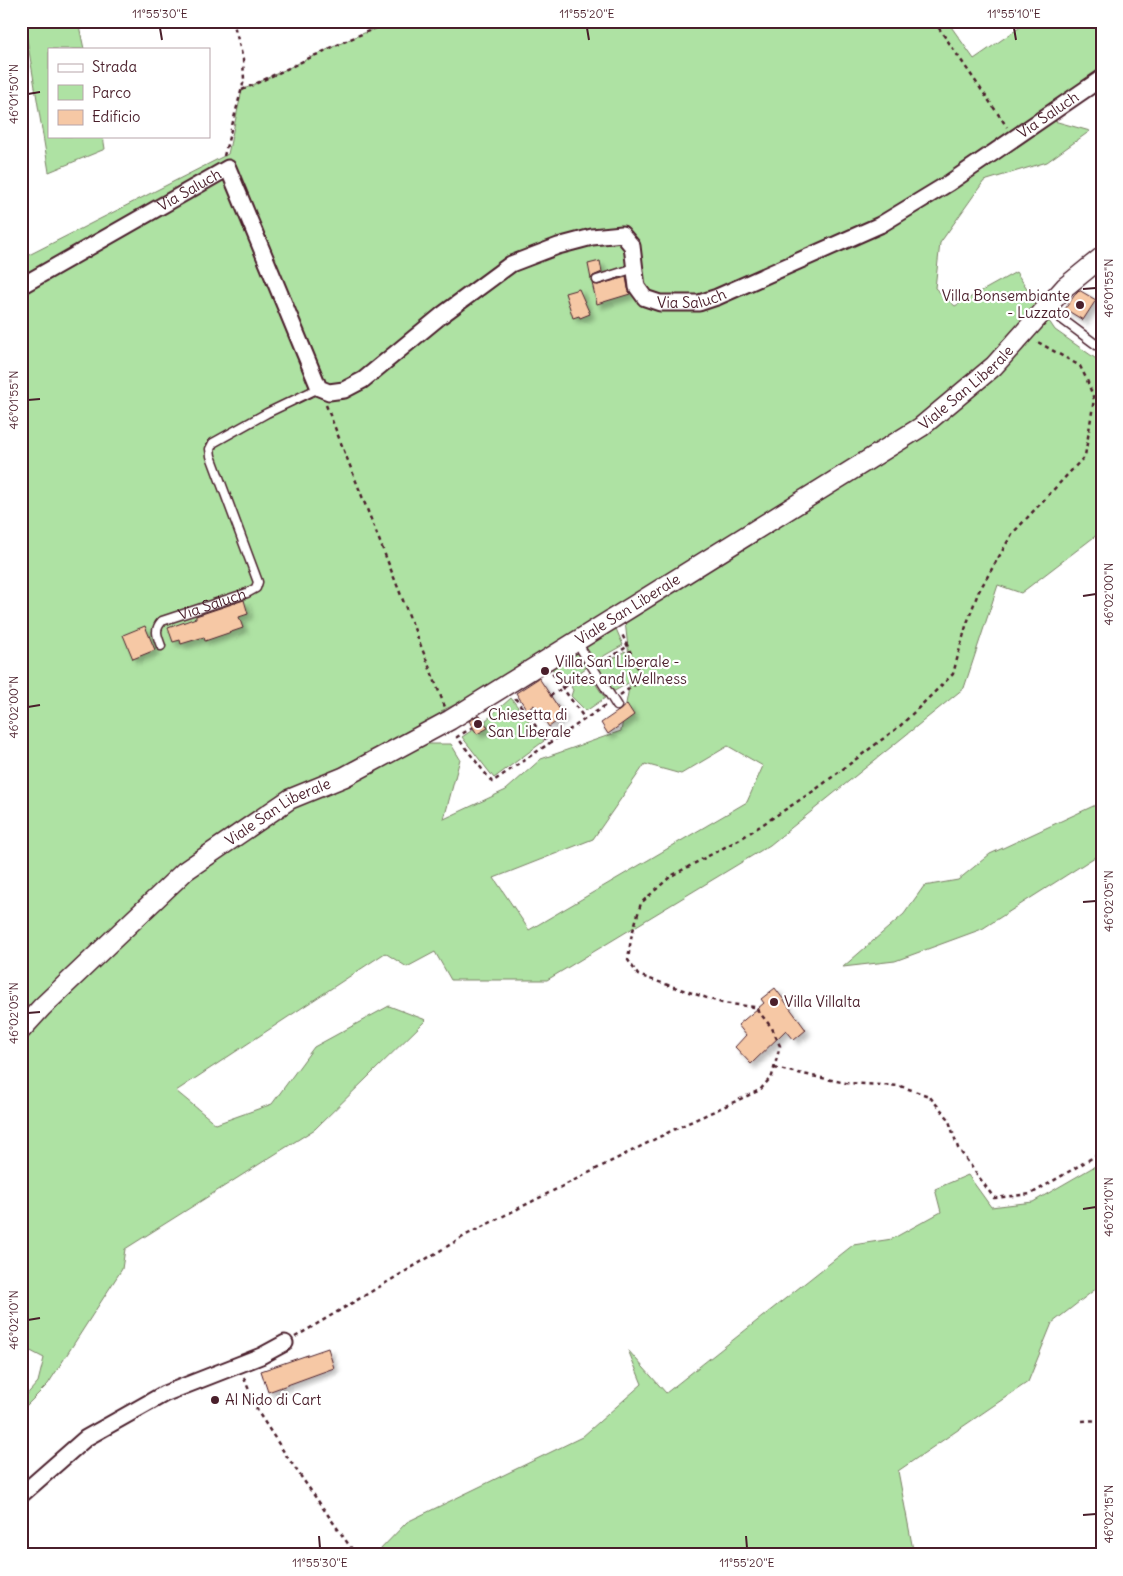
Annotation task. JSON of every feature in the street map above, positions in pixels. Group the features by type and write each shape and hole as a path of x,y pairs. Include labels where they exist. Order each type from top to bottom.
{"street":[{"name":"Via Saluch","path":"21,286 228,168 319,388 329,392 344,390 363,380 442,315 511,264 558,246 592,237 622,234 632,246 637,287 646,298 660,303 699,303 717,297 880,226 949,183 1102,78"},
{"name":"Viale San Liberale","path":"21,1030 42,1007 185,871 290,799 344,777 450,720 921,427 994,366 1066,287 1102,257"},
{"path":"21,1495 86,1438 164,1394 261,1356 285,1343"}],"lane":[{"path":"597,280 635,268"},
{"path":"1047,308 1098,346 1102,341"},
{"name":"Via Saluch","path":"161,646 156,633 157,626 162,621 247,593 256,588 258,582 211,456 210,449 213,444 267,413 319,388"},
{"path":"576,642 615,703"}],"path":[{"path":"228,168 224,159 225,151 244,80 244,65 233,21"},
{"path":"242,90 354,36 393,21"},
{"path":"934,21 1015,138"},
{"path":"285,1343 468,1234 673,1130 760,1090 772,1076 780,1046 772,1028 755,1007 722,1003 638,975 628,960 631,938 641,903 671,876 742,838 815,790 900,726 954,674 966,626 978,593 1012,534 1085,456 1094,399 1080,366 1024,334"},
{"path":"319,388 450,720"},
{"path":"472,727 457,737 492,782 585,719 615,703 643,679 619,626"},
{"path":"549,668 585,719"},
{"path":"512,692 549,744"},
{"path":"774,1068 846,1083 900,1086 929,1096 948,1118 958,1148 994,1198 1031,1194 1102,1152"},
{"path":"238,1365 258,1412 356,1555"},
{"path":"1082,1421 1102,1420"}],"green space":[{"path":"24,21 78,21 84,48 48,48 48,138 103,138 105,149 49,172"},
{"path":"393,21 947,21 974,59 1029,21 1102,21 1102,84 1054,121 1090,131 1047,162 984,181 940,243 935,288 955,306 1016,272 1055,330 1102,363 1102,531 1021,593 998,585 964,688 770,845 547,980 451,980 435,952 407,967 385,953 176,1091 216,1124 272,1104 314,1047 389,1006 426,1020 315,1129 125,1249 122,1269 48,1384 21,1411 21,1401 38,1382 44,1358 21,1346 21,259 228,154 242,90","holes":["623,603 629,657 625,651 597,669 613,692 630,682 621,731 541,759 506,790 444,819 460,759 451,744 406,744 450,720 446,710 441,711 465,700 478,702","728,746 763,766 747,802 529,930 494,878 593,839 645,764 681,774"]},
{"path":"614,624 623,645 595,661 585,647 585,641"},
{"path":"577,651 586,668 567,681 559,677 549,665"},
{"path":"589,674 605,698 586,711 571,696 573,690 571,687"},
{"path":"511,698 544,741 494,778 462,737 474,729 477,734 487,728 484,722"},
{"path":"1102,802 1102,857 1095,857 982,929 895,961 843,967 904,914 924,886 958,880 990,854"},
{"path":"1102,1162 1102,1284 1052,1323 1028,1382 898,1471 914,1555 375,1555 407,1522 582,1437 642,1384 628,1350 666,1393 853,1245 892,1239 941,1212 935,1189 968,1175 991,1207 1033,1202"}],"building":[{"path":"600,261 602,272 591,279 588,264"},
{"path":"626,277 630,294 597,304 592,283 598,285"},
{"path":"579,289 590,314 580,318 579,316 573,318 565,293"},
{"name":"Villa Bonsembiante - Luzzato","path":"1079,290 1096,300 1083,320 1065,309"},
{"path":"244,600 248,614 239,617 243,628 205,641 204,637 181,644 180,640 173,642 168,628 196,618 196,616"},
{"path":"145,626 155,650 133,659 123,635"},
{"path":"539,678 564,716 549,727 534,705 527,710 516,693"},
{"path":"627,704 634,715 608,734 601,723"},
{"name":"Chiesetta di San Liberale","path":"480,715 488,728 477,734 469,721"},
{"path":"775,988 806,1030 794,1040 786,1030 751,1064 735,1047 746,1035 738,1025 764,1003 761,999"},
{"path":"328,1348 334,1368 268,1392 261,1371"}],"place":[{"name":"Villa Bonsembiante - Luzzato","path":"1080,305"},
{"name":"Villa San Liberale - Suites and Wellness","path":"545,671"},
{"name":"Chiesetta di San Liberale","path":"478,724"},
{"name":"Villa Villalta","path":"774,1002"},
{"name":"Al Nido di Cart","path":"215,1400"}]}
